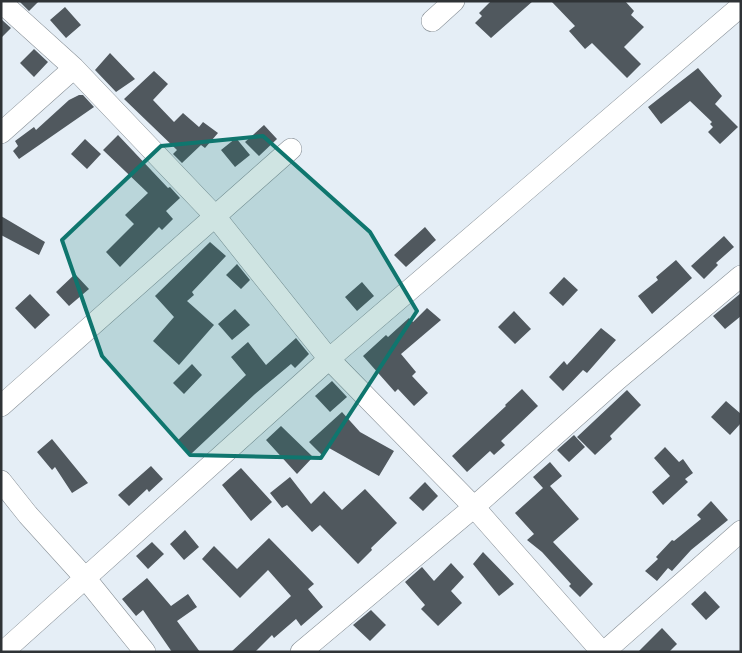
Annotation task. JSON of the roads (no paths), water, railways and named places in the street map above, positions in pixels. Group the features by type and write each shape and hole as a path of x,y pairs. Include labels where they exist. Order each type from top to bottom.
{"street":[{"path":"432,21 454,1"},
{"path":"1,2 74,68 214,215 329,360 474,507 603,652 741,530"},
{"path":"3,652 329,360 741,6"},
{"path":"1,133 74,68"},
{"path":"1,406 291,148"},
{"path":"301,652 474,507 618,379 741,276"},
{"path":"1,481 28,516 86,579 145,652"}]}
